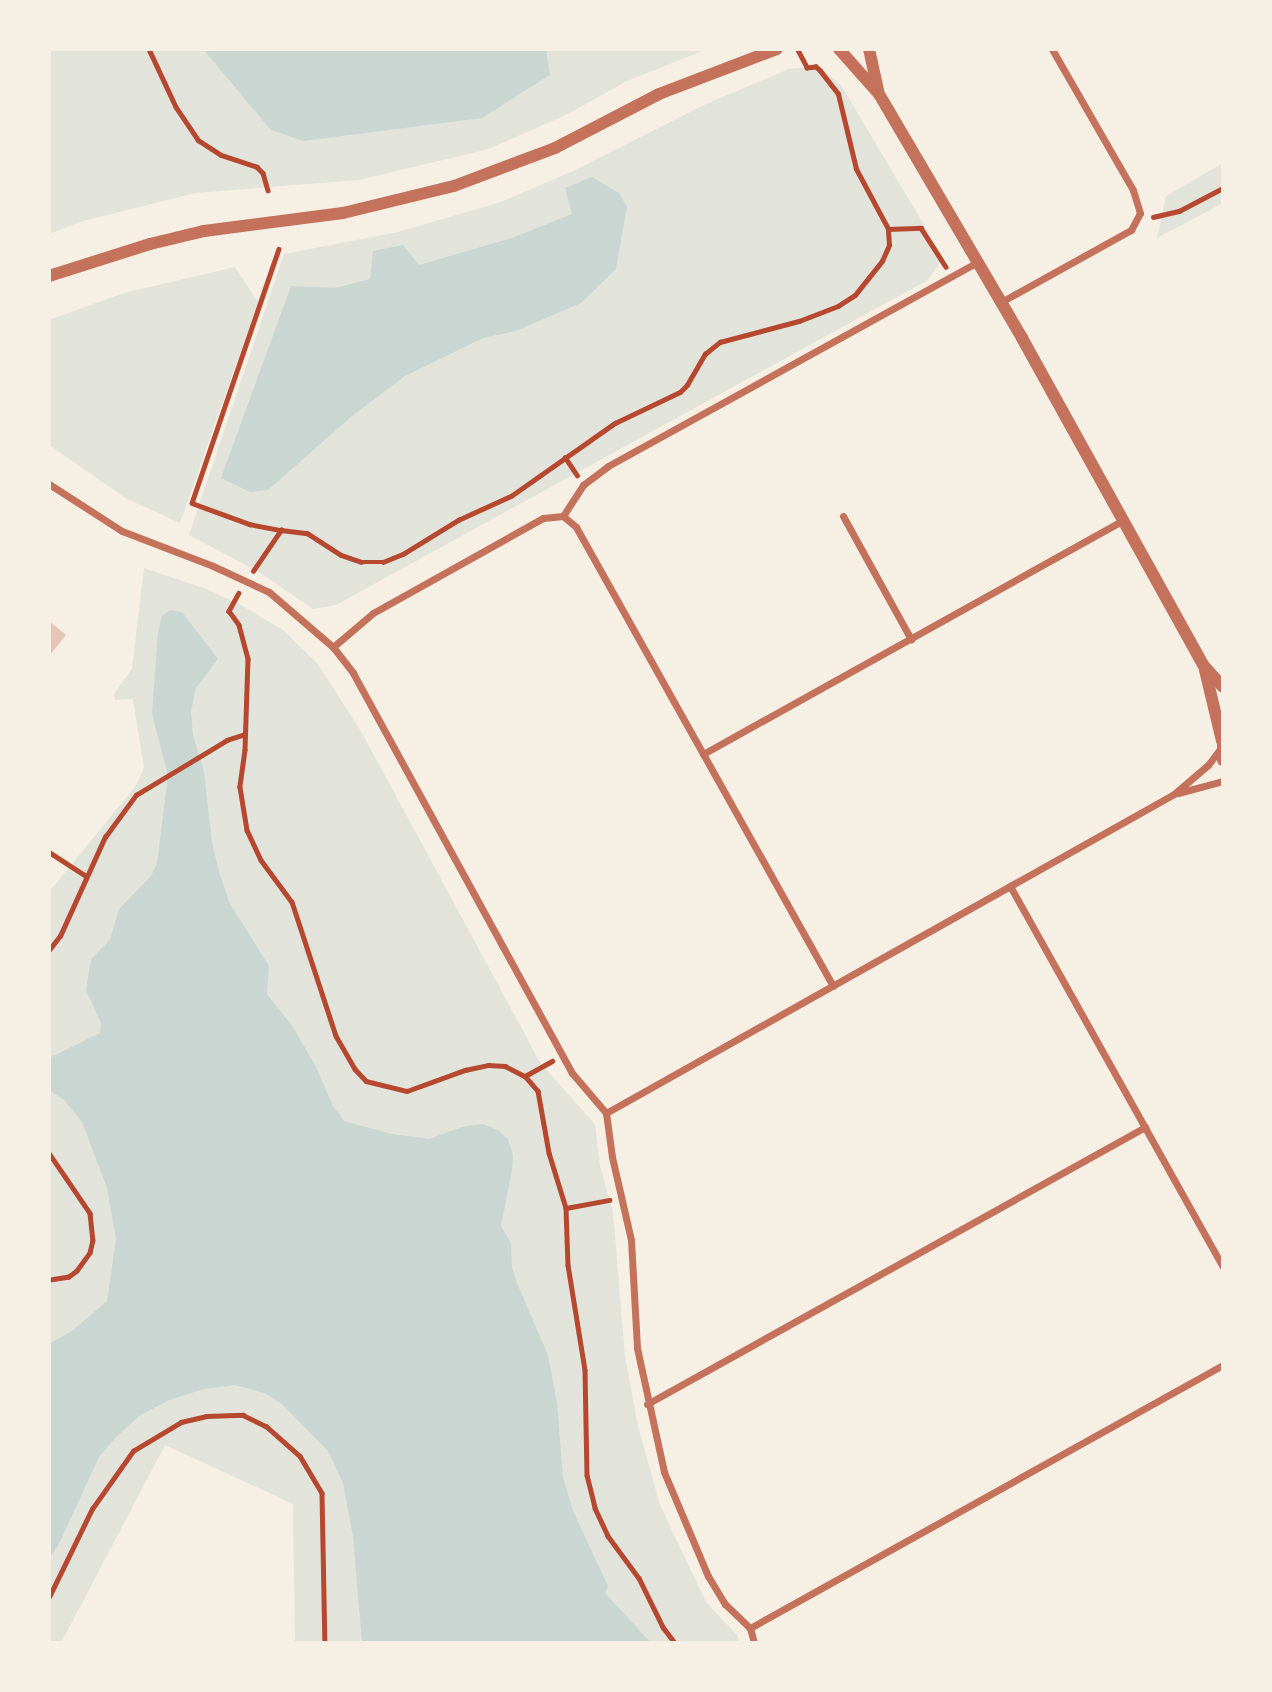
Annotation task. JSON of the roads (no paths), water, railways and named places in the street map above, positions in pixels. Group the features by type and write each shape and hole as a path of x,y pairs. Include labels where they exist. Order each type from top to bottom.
{"street":[{"path":"739,61 755,49"},
{"path":"49,278 150,244 204,231 343,213 454,186 555,148 659,94 739,61 777,49"},
{"path":"839,49 879,94 1124,520 1204,666 1223,687"},
{"path":"869,49 879,94"},
{"path":"1000,303 1131,230 1139,220 1141,207 1133,190 1052,49"},
{"path":"563,516 583,485 608,467 975,263"},
{"path":"49,484 122,531 246,580 269,592 300,615 333,647 353,673 583,1088 606,1114 612,1157 624,1197 631,1240 637,1348 647,1404 664,1472 683,1523 718,1594 750,1628 754,1643"},
{"path":"333,647 373,613 542,518 563,516 576,527 833,986"},
{"path":"843,516 911,639"},
{"path":"703,754 1124,520"},
{"path":"606,1114 1174,794 1208,765 1222,747 1204,666"},
{"path":"1174,794 1223,781"},
{"path":"1010,886 1223,1267"},
{"path":"647,1404 1144,1127"},
{"path":"750,1628 1223,1364"}]}
